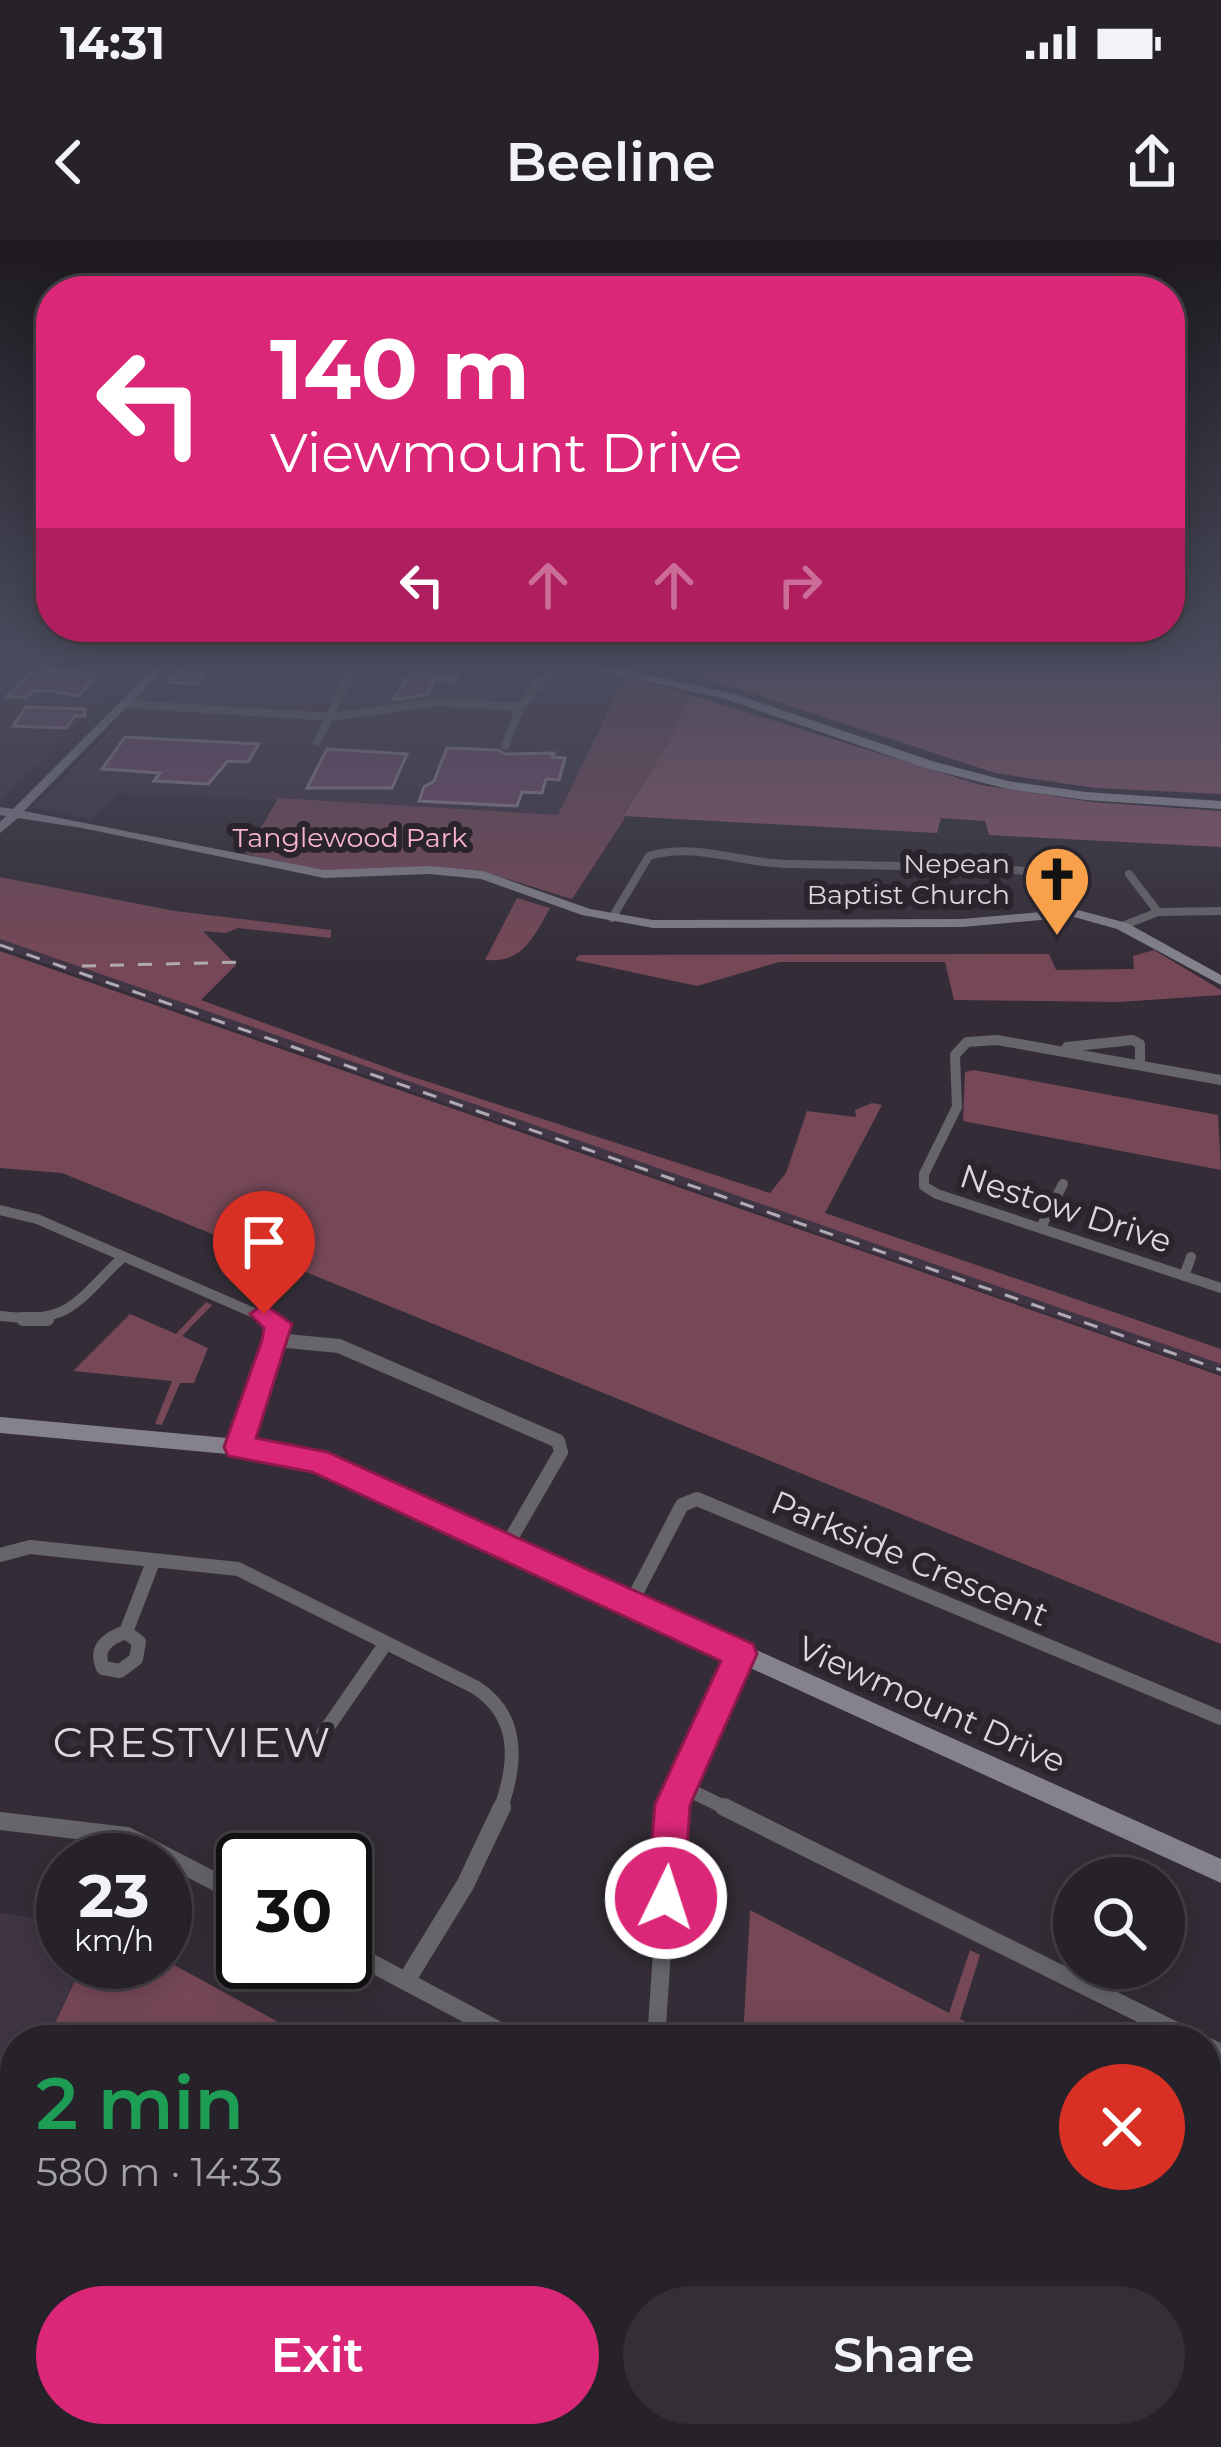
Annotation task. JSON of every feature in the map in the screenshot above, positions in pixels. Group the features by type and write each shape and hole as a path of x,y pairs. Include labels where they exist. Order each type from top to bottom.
{"main road":[{"path":"921,762 988,781 1086,796 1221,802"},
{"path":"946,762 1091,790 1221,802"}],"street":[{"path":"0,829 5,813 55,762"},
{"path":"5,813 62,762"},
{"path":"5,813 324,874 429,870 483,875 612,918 652,924 962,923 1059,912 1089,915 1122,926 1221,981"},
{"path":"612,918 650,856 676,848 782,864 874,862 1030,871 1042,877 1059,912"},
{"path":"1129,874 1158,912"},
{"path":"1122,926 1158,912 1221,911"},
{"name":"Nestow Drive","path":"1221,1080 997,1040 961,1045 956,1055 958,1107 924,1174 929,1190 1221,1288"},
{"name":"Nestow Drive","path":"1055,1049 1132,1040 1140,1044 1140,1065"},
{"path":"1041,1227 1063,1184"},
{"path":"0,1210 37,1219 278,1324 238,1447"},
{"path":"0,1316 41,1322 64,1312 123,1257"},
{"path":"1184,1276 1191,1257"},
{"path":"276,1340 339,1346 558,1442 561,1452 506,1547"},
{"name":"Viewmount Drive","path":"0,1425 238,1447 316,1461 1221,1871"},
{"name":"Parkside Crescent","path":"630,1605 682,1505 697,1499 1221,1718"},
{"path":"0,1555 30,1547 238,1569 498,1703 513,1746 509,1784 490,1838 406,1981"},
{"path":"126,1632 153,1562"},
{"path":"321,1737 386,1642"},
{"path":"657,2025 672,1804 741,1654"},
{"path":"679,1785 1164,2025"},
{"path":"0,1822 128,1836 216,1882"},
{"path":"372,1963 488,2025"}],"shaded area":[{"path":"0,762 41,762 0,803"},
{"path":"78,762 584,762 558,815 119,793 91,819 33,808"},
{"path":"657,762 907,762 981,785 1092,802 1221,811 1221,847 989,835 985,821 941,818 937,833 623,816"},
{"path":"961,762 1221,762 1221,794 1095,788 995,773"},
{"path":"0,939 1221,1364 1221,1374 0,948"},
{"path":"0,1913 36,1918 36,1989 71,1989 54,2025 0,2025"}],"green space":[{"name":"Tanglewood Park","path":"584,762 657,762 572,899 478,870 318,870 246,854 278,798 558,815"},
{"path":"0,877 175,911 331,930 331,938 238,928 226,933 203,931 236,965 201,1000 404,1074 770,1193 786,1173 807,1111 856,1117 855,1110 872,1103 882,1105 825,1213 1221,1349 1221,1364 0,939"},
{"path":"517,898 550,908 518,953 485,960"},
{"path":"1154,950 1221,990 1221,995 1120,1002 954,1000 945,962 779,962 697,986 575,960 579,955 1049,954 1056,970 1134,969 1133,956"},
{"path":"0,951 1221,1376 1221,1644 62,1173 0,1168"},
{"path":"965,1072 1218,1115 1221,1170 963,1121"},
{"path":"206,1302 212,1305 182,1336 208,1348 194,1383 180,1383 162,1425 155,1424 172,1381 73,1371 130,1314 176,1334"},
{"path":"750,1910 949,2013 970,1950 980,1955 960,2019 972,2025 744,2025"},
{"path":"192,1975 284,2025 54,2025 71,1989 192,1989"}],"building":[{"path":"107,762 227,762 208,784 154,781 160,773 102,769"},
{"path":"320,762 403,762 392,788 307,788"},
{"path":"441,762 564,762 559,780 546,779 542,793 522,792 517,806 419,801 424,787 434,781"}],"railway":[{"path":"0,945 1221,1370"},
{"path":"82,966 244,962"}],"place":[{"name":"Nepean Baptist Church","path":"1057,938"}],"district":[{"name":"CRESTVIEW","path":"193,1742"}],"route":[{"path":"264,1314 278,1324 276,1340 238,1447 316,1461 741,1654 672,1804 666,1898"}]}
